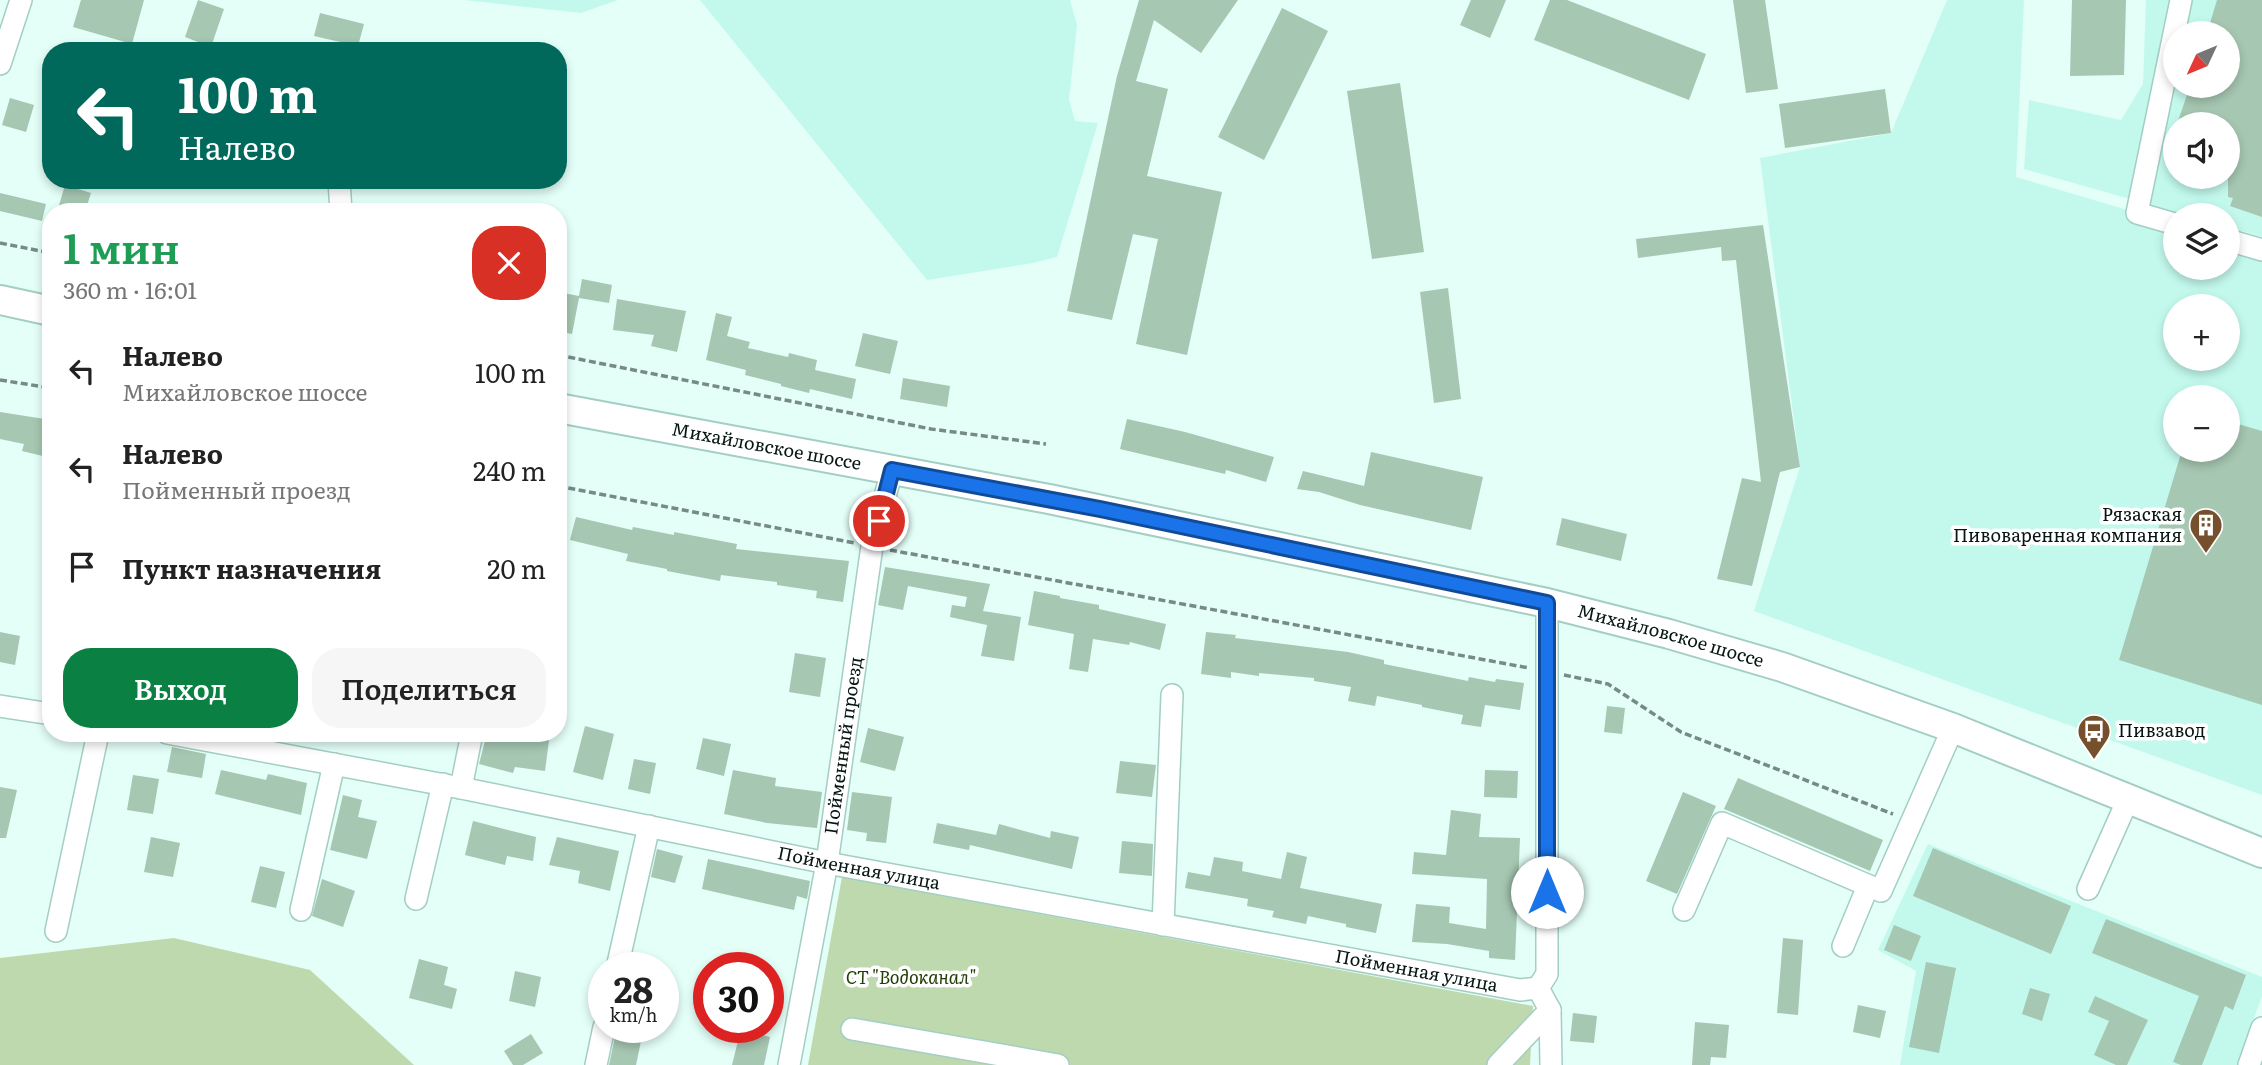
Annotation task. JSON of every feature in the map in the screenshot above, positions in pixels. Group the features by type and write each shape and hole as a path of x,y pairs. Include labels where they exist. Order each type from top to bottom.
{"main road":[{"path":"0,300 42,308"},
{"name":"Михайловское шоссе","path":"567,410 1062,502 1547,603 1669,634 1782,667 1953,728 2262,853"}],"street":[{"path":"0,64 21,0"},
{"path":"2163,221 2137,213 2181,0"},
{"path":"2240,244 2262,250"},
{"name":"Пойменный проезд","path":"789,1065 827,863 872,546 892,470"},
{"path":"1547,603 1542,981 1550,1010 1551,1065"},
{"path":"1163,925 1172,695"},
{"path":"0,706 42,713"},
{"path":"1684,910 1722,823 1881,891 1953,728"},
{"path":"56,930 96,742"},
{"name":"Пойменная улица","path":"215,742 452,786 827,863 1520,990 1542,981"},
{"path":"416,899 469,742"},
{"path":"301,910 334,764"},
{"path":"2088,889 2129,797"},
{"path":"621,952 649,826"},
{"path":"1843,946 1868,886"},
{"path":"1498,1065 1550,1010"},
{"path":"2249,1065 2262,1028"},
{"path":"852,1029 1058,1065"},
{"path":"596,1065 601,1043"}],"path":[{"path":"0,243 42,251"},
{"path":"567,357 931,429 1046,444"},
{"path":"0,380 42,387"},
{"path":"567,488 1608,684 1681,732 1912,821"}],"shaded area":[{"path":"464,0 618,0 581,13"},
{"path":"700,0 1070,0 1077,25 1069,100 1075,121 1098,123 1057,257 927,280"},
{"path":"1947,0 2024,0 2016,177 2163,220 2163,280 2240,280 2240,244 2262,250 2262,795 1754,611 1800,467 1760,158 1891,133"},
{"path":"2146,0 2262,0 2262,237 2240,231 2240,203 2163,203 2163,208 2024,169 2029,100 2121,120 2143,84"},
{"path":"1928,844 2262,977 2262,996 2237,1065 1900,1065 1916,971 1878,950"}],"green space":[{"name":"СТ \"Водоканал\"","path":"842,877 1533,1006 1530,1065 808,1065"},
{"path":"174,938 310,970 414,1065 0,1065 0,958"}],"building":[{"path":"81,0 144,0 133,42 73,27"},
{"path":"198,0 224,9 213,42 198,42 185,37"},
{"path":"1139,0 1238,0 1201,53 1154,20 1136,81 1168,89 1147,176 1222,192 1187,355 1136,344 1158,239 1133,234 1112,320 1067,311 1117,76"},
{"path":"1471,0 1506,0 1490,38 1460,25"},
{"path":"1550,0 1567,0 1706,54 1689,100 1534,40"},
{"path":"1733,0 1765,0 1778,89 1746,93"},
{"path":"2072,0 2126,0 2124,75 2070,76"},
{"path":"2217,0 2262,0 2262,217 2240,209 2240,203 2231,203 2233,198 2228,197 2228,189 2240,189 2240,112 2181,112 2186,98 2240,98 2240,21 2211,21"},
{"path":"1282,8 1328,31 1264,160 1218,137"},
{"path":"320,13 364,24 359,42 340,42 314,36"},
{"path":"1400,83 1424,252 1372,259 1347,91"},
{"path":"1885,89 1891,133 1785,148 1779,104"},
{"path":"10,98 34,105 26,132 2,125"},
{"path":"64,189 91,193 88,203 60,203"},
{"path":"0,193 42,203 42,221 0,211"},
{"path":"1763,225 1800,467 1780,472 1752,586 1717,579 1742,478 1761,482 1736,260 1722,261 1721,247 1638,258 1636,239"},
{"path":"582,279 612,285 609,303 579,298 572,334 567,333 567,294 579,296"},
{"path":"1448,288 1461,399 1434,403 1420,292"},
{"path":"617,299 686,311 677,352 651,346 654,335 613,330"},
{"path":"716,313 732,317 727,336 750,342 748,348 817,360 815,370 856,379 852,399 810,389 809,393 781,386 745,375 746,370 706,360"},
{"path":"863,333 898,341 890,374 855,366"},
{"path":"903,378 950,386 947,407 900,399"},
{"path":"0,412 42,419 42,456 22,451 24,444 0,439"},
{"path":"1127,419 1274,457 1266,482 1226,470 1225,474 1120,449"},
{"name":"Рязаская Пивоваренная компания","path":"2240,425 2262,431 2262,705 2119,660 2178,462 2240,462"},
{"path":"1371,452 1483,477 1471,530 1360,505 1319,492 1297,489 1303,471 1364,486"},
{"path":"576,517 632,530 633,527 674,535 674,532 737,544 736,549 849,561 843,602 816,598 817,591 777,585 777,582 721,575 720,581 626,561 628,554 570,540"},
{"path":"1562,518 1627,534 1621,561 1556,545"},
{"path":"885,567 990,584 983,611 1021,617 1014,661 981,656 987,625 950,617 952,605 965,607 967,597 908,586 903,610 878,605"},
{"path":"1034,591 1099,605 1099,609 1166,624 1160,650 1130,642 1129,645 1093,639 1088,672 1069,669 1074,634 1028,625"},
{"path":"0,632 20,636 15,665 0,662"},
{"path":"1206,632 1348,652 1384,660 1384,664 1468,681 1469,677 1495,682 1496,679 1524,683 1520,710 1485,705 1481,727 1461,724 1463,715 1377,696 1375,706 1348,701 1351,687 1314,681 1314,678 1231,672 1231,678 1201,674"},
{"path":"795,653 826,658 820,697 789,692"},
{"path":"1607,706 1625,708 1622,734 1604,732"},
{"path":"585,726 614,734 603,780 573,772"},
{"path":"868,728 904,737 895,771 860,762"},
{"path":"703,738 731,744 724,776 696,769"},
{"path":"485,742 549,742 545,771 515,767 513,773 479,764"},
{"path":"172,747 206,754 202,778 167,772"},
{"path":"634,759 656,763 650,794 628,789"},
{"path":"1120,761 1156,765 1152,797 1116,793"},
{"path":"221,770 266,780 268,774 307,783 301,815 215,794"},
{"path":"733,770 776,778 775,786 822,792 817,828 767,823 724,814"},
{"path":"1485,770 1518,771 1517,798 1484,797"},
{"path":"133,775 159,779 153,814 127,810"},
{"path":"1738,778 1883,840 1870,871 1724,809"},
{"path":"0,787 17,790 6,838 0,838"},
{"path":"852,792 892,797 886,843 866,841 867,833 847,830"},
{"path":"1683,792 1716,806 1677,894 1646,881"},
{"path":"343,795 362,800 358,817 377,821 367,859 330,850"},
{"path":"1451,810 1481,814 1479,837 1520,838 1515,960 1489,958 1489,951 1412,942 1416,904 1450,907 1449,923 1486,929 1487,879 1412,874 1414,852 1446,855"},
{"path":"473,821 536,837 533,861 507,856 505,865 465,855"},
{"path":"937,823 996,835 999,824 1050,838 1051,831 1079,837 1072,869 970,845 969,850 933,843"},
{"path":"151,837 180,843 173,877 144,872"},
{"path":"557,837 619,851 610,891 578,883 580,871 549,865"},
{"path":"1122,841 1153,844 1152,876 1119,873"},
{"path":"1933,848 2071,906 2051,954 1913,896"},
{"path":"657,849 683,856 675,883 651,877"},
{"path":"1287,852 1307,857 1300,888 1382,904 1376,933 1308,916 1306,924 1272,917 1274,911 1247,906 1248,899 1185,888 1188,872 1210,876 1214,857 1243,862 1242,871 1281,879"},
{"path":"708,859 810,881 807,899 797,896 794,910 702,889"},
{"path":"260,866 285,872 276,908 251,902"},
{"path":"322,879 355,891 343,927 312,916"},
{"path":"2106,919 2246,975 2233,1010 2225,1006 2202,1065 2181,1065 2173,1062 2199,996 2092,953"},
{"path":"1894,925 1921,936 1911,961 1884,950"},
{"path":"1783,938 1803,940 1798,1015 1777,1013"},
{"path":"419,959 448,967 444,985 457,989 452,1009 409,998"},
{"path":"1926,962 1956,968 1939,1053 1909,1047"},
{"path":"515,971 541,977 535,1007 509,1001"},
{"path":"2030,988 2050,994 2042,1021 2022,1014"},
{"path":"2095,996 2148,1020 2127,1065 2116,1065 2094,1055 2109,1021 2088,1012"},
{"path":"1858,1005 1886,1011 1880,1038 1853,1032"},
{"path":"1573,1013 1597,1016 1594,1043 1570,1041"},
{"path":"1695,1022 1729,1025 1726,1058 1711,1057 1710,1065 1692,1065"},
{"path":"531,1034 543,1053 523,1065 513,1065 504,1051"},
{"path":"614,1043 641,1043 636,1065 609,1065"},
{"path":"738,1043 769,1043 764,1065 732,1065"}],"place":[{"name":"Рязаская Пивоваренная компания","path":"2206,555"},
{"name":"Пивзавод","path":"2094,761"}],"route":[{"path":"879,521 892,470 1100,509 1547,603 1547,892"}]}
